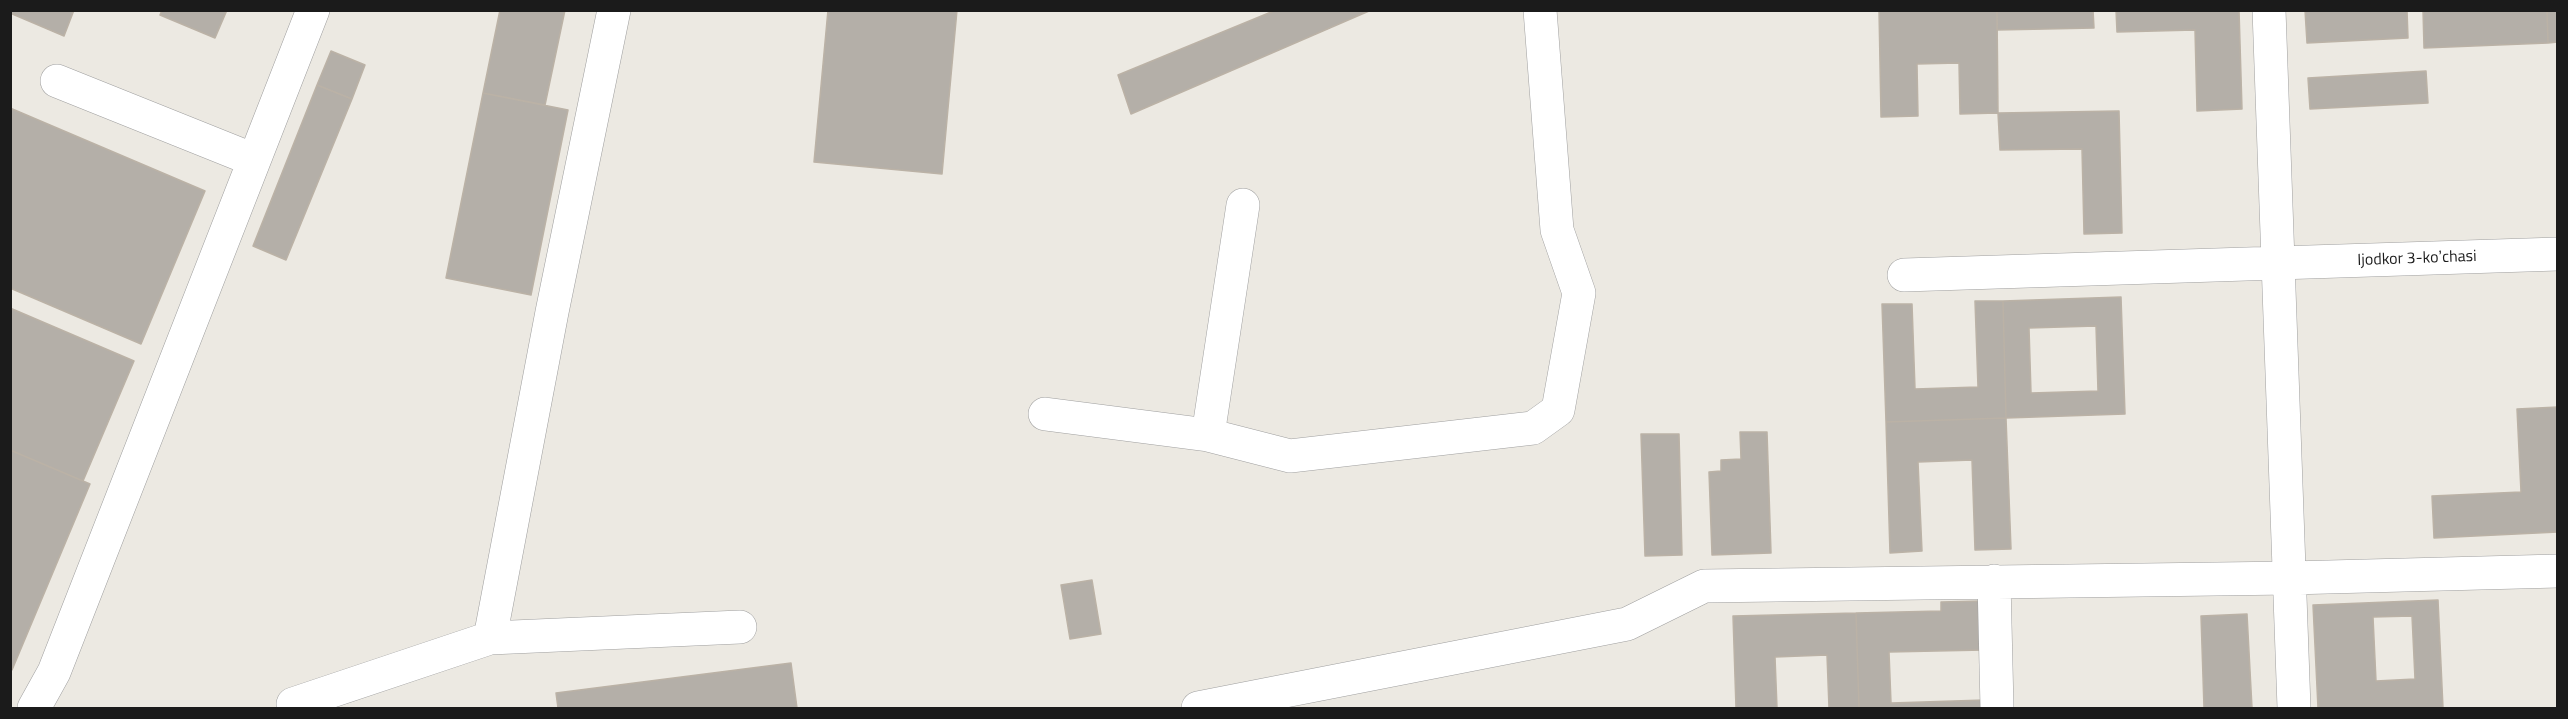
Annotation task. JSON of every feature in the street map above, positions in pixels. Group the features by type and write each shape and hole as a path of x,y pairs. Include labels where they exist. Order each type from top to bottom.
{"street":[{"path":"34,708 54,672 313,10"},
{"path":"490,638 552,312 615,10"},
{"path":"1045,414 1208,435 1290,456 1533,428 1558,410 1579,294 1557,230 1540,10"},
{"path":"2269,10 2294,708"},
{"path":"57,81 254,160"},
{"path":"1208,435 1242,205"},
{"name":"Ijodkor 3-koʼchasi","path":"1904,275 2558,254"},
{"path":"1198,708 1627,624 1704,586 2290,578 2558,571"},
{"path":"1994,581 1997,708"},
{"path":"293,704 490,638 740,627"}],"building":[{"path":"10,10 74,10 64,36 10,13"},
{"path":"162,10 227,10 215,38 160,15"},
{"path":"500,10 565,10 545,105 483,93"},
{"path":"828,10 957,10 942,174 814,162"},
{"path":"1276,10 1369,11 1131,114 1118,75"},
{"path":"1879,10 1997,10 1998,113 1960,114 1959,63 1917,64 1918,116 1881,117"},
{"path":"1997,10 2093,10 2094,28 1997,30"},
{"path":"2116,10 2239,10 2242,109 2197,111 2195,30 2117,32"},
{"path":"2305,10 2407,10 2408,38 2307,43"},
{"path":"2423,10 2547,10 2548,43 2424,48"},
{"path":"2547,10 2558,10 2558,42 2548,43"},
{"path":"331,51 365,65 352,99 317,85"},
{"path":"2426,71 2428,103 2310,109 2308,78"},
{"path":"317,85 352,99 286,260 253,246"},
{"path":"483,93 568,110 531,295 446,278"},
{"path":"10,108 205,191 141,344 10,288"},
{"path":"2119,111 2122,233 2084,234 2082,149 2000,150 1998,113"},
{"path":"2121,297 2125,414 2006,418 2003,301","holes":["2096,326 2098,391 2031,393 2029,328"]},
{"path":"1975,301 2003,301 2006,418 1886,422 1882,304 1912,304 1915,389 1978,387"},
{"path":"10,308 134,361 83,481 10,450"},
{"path":"2558,407 2558,532 2434,538 2432,496 2521,492 2517,409"},
{"path":"2006,418 2011,549 1975,550 1972,460 1918,462 1922,551 1890,553 1886,422"},
{"path":"1740,432 1767,432 1771,553 1712,555 1709,472 1721,471 1721,460 1741,459"},
{"path":"1641,434 1679,434 1682,555 1645,556"},
{"path":"10,450 90,484 12,670 10,669"},
{"path":"1092,580 1101,634 1070,639 1061,585"},
{"path":"2438,600 2443,708 2318,708 2313,605","holes":["2412,616 2415,679 2376,681 2373,617"]},
{"path":"1982,601 1984,650 1889,652 1891,703 1985,700 1985,708 1859,708 1856,613 1941,611 1941,602"},
{"path":"1856,613 1859,708 1829,708 1827,655 1775,657 1777,708 1736,708 1733,616"},
{"path":"2247,614 2252,708 2204,708 2201,616"},
{"path":"791,663 797,708 558,708 556,693"}]}
